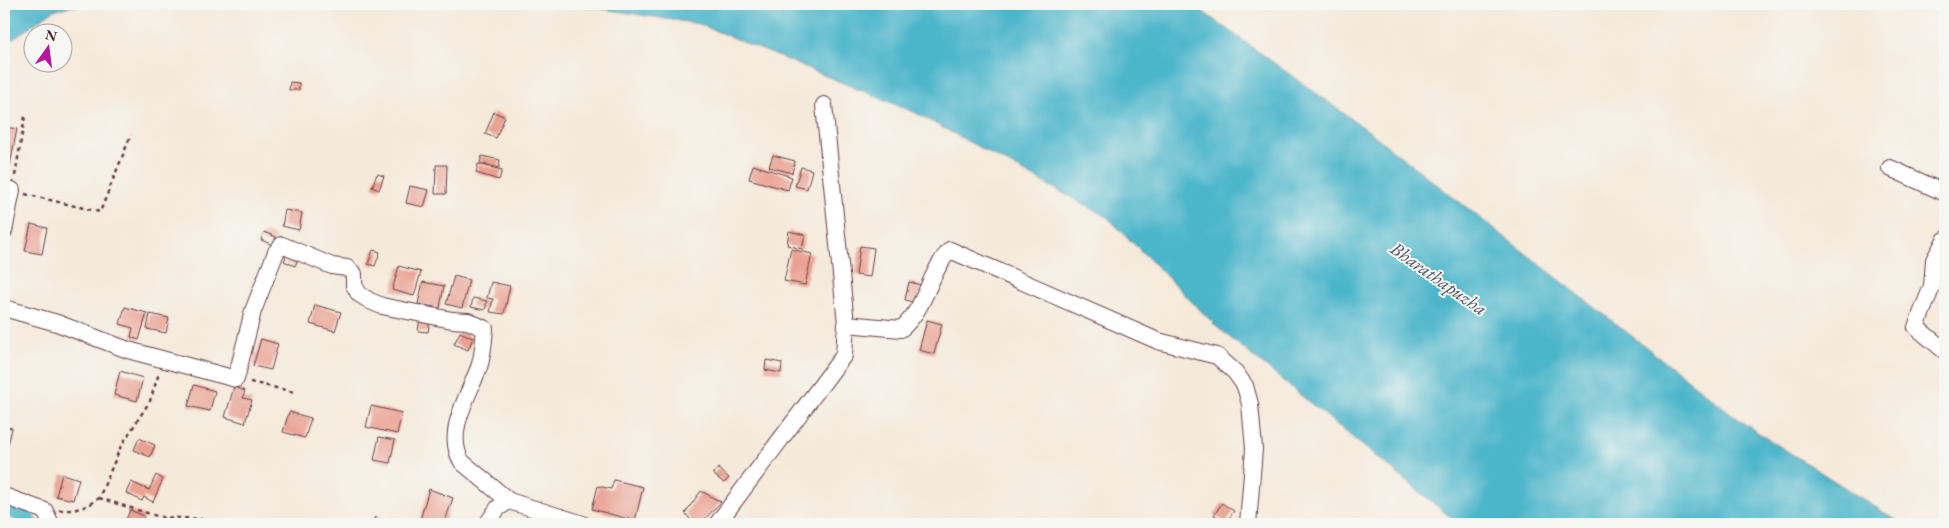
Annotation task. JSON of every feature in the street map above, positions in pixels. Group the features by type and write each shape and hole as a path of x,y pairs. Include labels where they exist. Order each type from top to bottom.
{"street":[{"path":"717,524 844,356 846,324 824,105"},
{"path":"1890,168 1945,194"},
{"path":"4,231 12,190"},
{"path":"1945,240 1934,260 1932,286 1916,327 1945,352"},
{"path":"4,308 56,323 128,350 164,358 236,379 253,312 276,252 282,245 332,266 347,268 354,274 354,285 359,294 370,301 382,306 452,320 468,321 485,329 480,363 461,412 454,441 462,462 509,501 583,524"},
{"path":"846,324 900,329 913,319 942,260 950,250 1158,341 1217,356 1235,372 1245,386 1250,404 1254,449 1248,524"},
{"path":"4,496 48,517"},
{"path":"487,524 498,508 509,501"}],"path":[{"path":"25,116 12,190 100,212 131,135"},
{"path":"48,517 87,506 99,498 121,446 150,401 164,358"},
{"path":"236,379 294,392"},
{"path":"99,498 160,517 202,519"}],"water":[{"path":"4,4 83,4 54,10 37,22 22,22 22,32 4,45"},
{"name":"Bharathapuzha","path":"572,4 1192,4 1367,130 1746,425 1902,524 1459,524 1217,327 1107,217 914,112 699,24"}],"building":[{"path":"290,82 299,83 299,90 289,90"},
{"path":"494,112 505,117 496,138 485,134"},
{"path":"5,127 17,129 10,165 4,164"},
{"path":"773,155 795,161 792,173 769,167"},
{"path":"482,156 500,160 499,168 480,163"},
{"path":"478,164 502,170 499,180 476,173"},
{"path":"436,165 447,165 446,194 435,194"},
{"path":"753,165 792,177 788,190 749,179"},
{"path":"801,167 812,170 807,189 795,186"},
{"path":"377,174 384,176 379,190 372,187"},
{"path":"410,186 429,190 424,207 406,203"},
{"path":"285,210 302,213 299,230 282,226"},
{"path":"31,224 47,228 42,254 25,251"},
{"path":"789,231 805,235 802,249 787,245"},
{"path":"264,232 276,237 273,245 261,240"},
{"path":"860,246 874,248 870,277 856,275"},
{"path":"791,249 812,254 805,285 784,281"},
{"path":"373,250 380,252 375,266 368,264"},
{"path":"288,252 299,257 295,266 284,261"},
{"path":"399,266 421,272 414,296 392,290"},
{"path":"454,276 469,280 462,308 446,304"},
{"path":"423,282 444,286 440,308 418,304"},
{"path":"491,282 510,286 504,314 490,312 493,299 487,298"},
{"path":"909,282 921,285 917,303 905,300"},
{"path":"473,298 487,301 485,310 471,307"},
{"path":"315,305 341,312 335,331 310,324"},
{"path":"125,307 147,313 139,340 131,337 133,328 120,324"},
{"path":"150,314 169,318 166,333 147,329"},
{"path":"420,319 430,321 428,332 418,331"},
{"path":"927,320 942,324 934,354 919,350"},
{"path":"460,332 473,338 468,350 454,344"},
{"path":"261,339 278,344 271,370 253,366"},
{"path":"766,360 782,363 781,373 765,370"},
{"path":"120,371 143,378 137,401 114,395"},
{"path":"194,385 215,391 210,411 188,406"},
{"path":"234,387 245,391 243,398 252,400 245,423 225,417"},
{"path":"371,406 402,413 397,434 366,427"},
{"path":"289,412 311,418 305,438 283,432"},
{"path":"4,426 12,428 8,445 4,444"},
{"path":"379,437 395,440 390,463 374,460"},
{"path":"139,438 155,445 150,457 134,450"},
{"path":"718,468 729,478 724,483 713,474"},
{"path":"62,474 79,479 73,500 56,496"},
{"path":"156,475 163,479 153,502 144,497 142,501 126,493 131,482 149,490"},
{"path":"614,480 643,487 635,521 592,509 598,486 611,489"},
{"path":"429,489 453,498 444,524 419,523"},
{"path":"701,491 721,502 700,524 694,524 685,513"},
{"path":"1222,503 1234,511 1226,523 1214,515"},
{"path":"130,510 144,516 141,524 125,522"},
{"path":"375,517 390,524 371,524"}],"waterway":[{"path":"4,509 25,516 31,524"}]}
